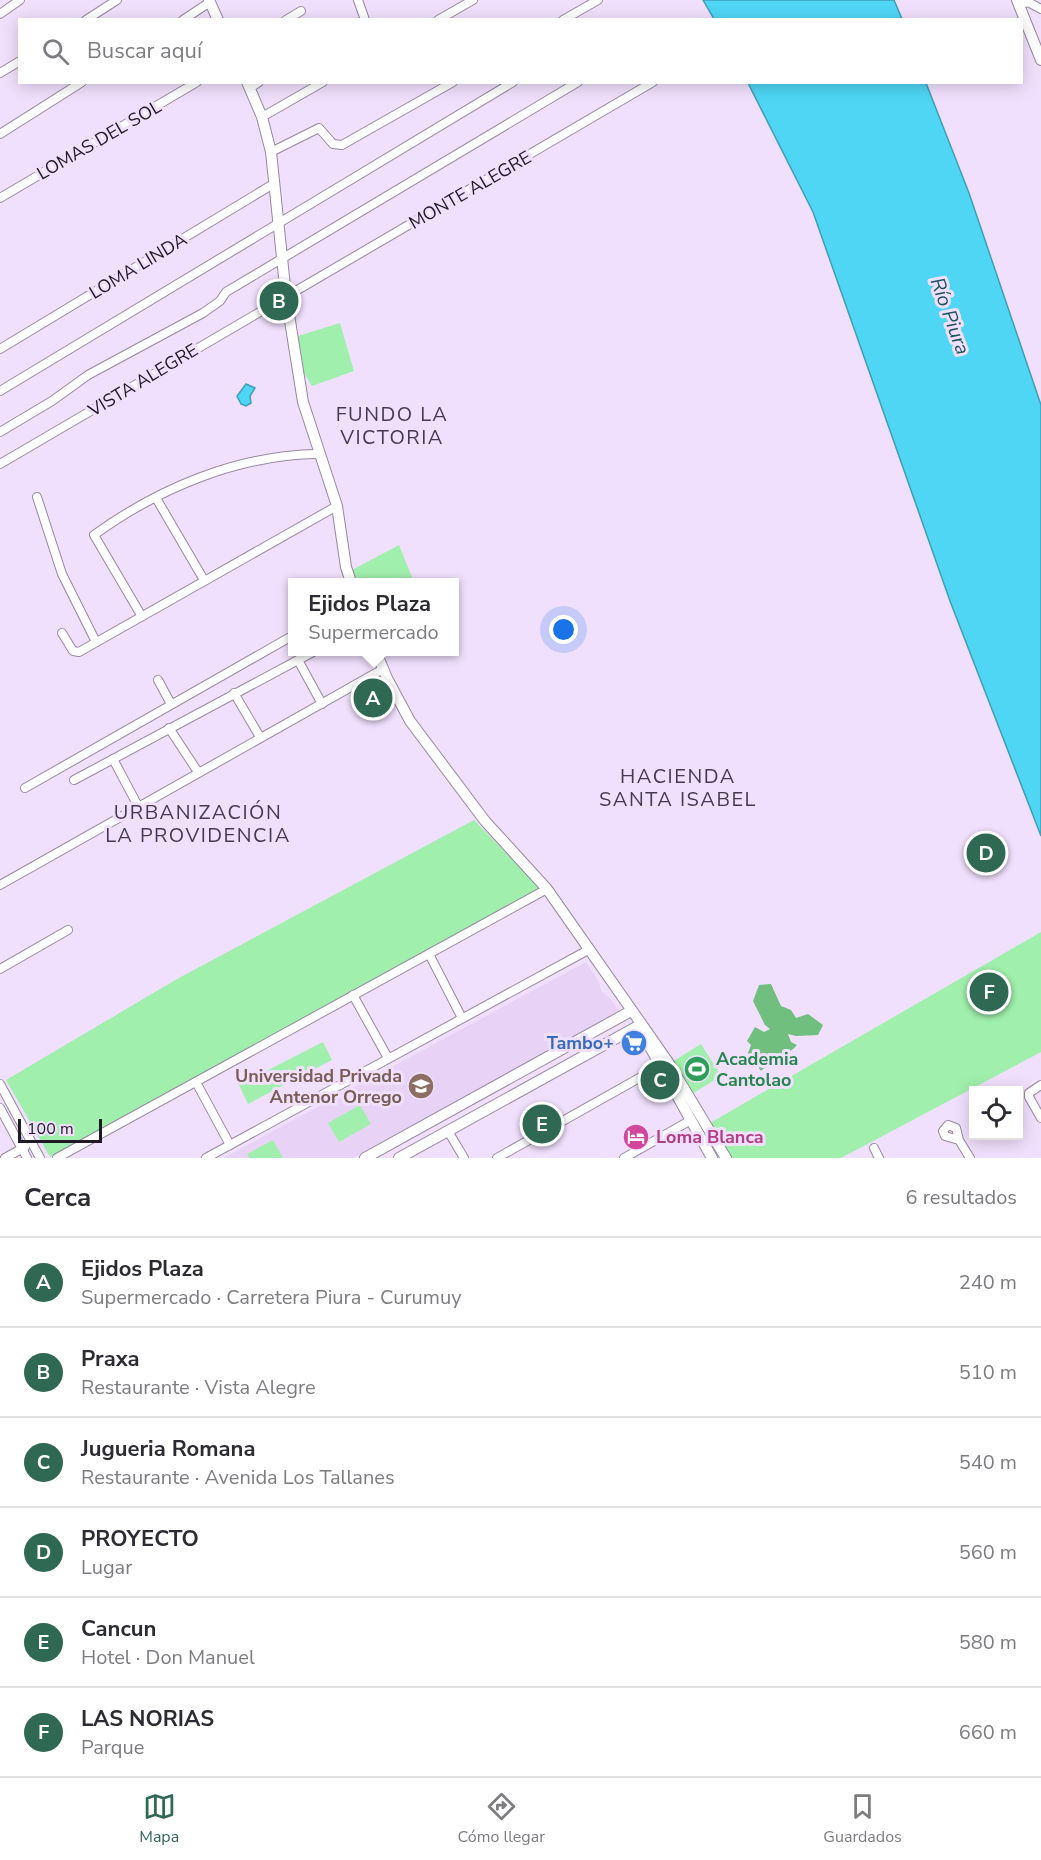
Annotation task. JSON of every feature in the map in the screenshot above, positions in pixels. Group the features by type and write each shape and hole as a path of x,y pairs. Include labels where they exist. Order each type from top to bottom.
{"main road":[{"path":"209,1 217,18"},
{"path":"1025,1 1041,60"},
{"path":"252,84 271,152 286,296 303,402 318,454 337,506 350,578"},
{"path":"378,656 410,721 438,762 485,821 547,888 590,949 726,1158"},
{"path":"365,1158 631,1011"},
{"path":"399,1158 491,1107 643,1029"},
{"path":"664,1064 712,1158"},
{"path":"483,1092 491,1107"}],"street":[{"path":"0,14 20,0"},
{"path":"89,18 117,0"},
{"path":"358,0 364,18"},
{"path":"442,18 473,0"},
{"path":"566,18 598,0"},
{"path":"186,18 209,1"},
{"path":"1025,1 1041,9"},
{"path":"289,18 301,11"},
{"path":"0,73 18,62"},
{"path":"0,134 79,84"},
{"name":"LOMAS DEL SOL","path":"0,198 195,84"},
{"path":"262,117 320,84"},
{"path":"271,152 319,128 333,144 342,145 449,84"},
{"path":"0,391 510,84"},
{"path":"0,432 52,401 88,375 203,313 220,301 226,292 575,84"},
{"name":"MONTE ALEGRE","path":"286,296 650,84"},
{"name":"LOMA LINDA","path":"0,349 275,183"},
{"name":"VISTA ALEGRE","path":"0,464 286,296"},
{"path":"141,615 94,537 156,498 193,480 274,456 318,454"},
{"path":"37,497 62,574 96,642"},
{"path":"156,498 204,580"},
{"path":"62,633 76,653 337,506"},
{"path":"25,788 288,638"},
{"path":"74,780 305,656"},
{"path":"298,660 322,704"},
{"path":"0,885 383,669"},
{"path":"158,680 171,704"},
{"path":"234,693 260,737"},
{"path":"169,728 198,772"},
{"path":"113,759 138,806"},
{"path":"57,1158 547,888"},
{"path":"0,969 68,930"},
{"path":"206,1158 590,949"},
{"path":"429,954 462,1018"},
{"path":"353,995 388,1058"},
{"path":"497,1158 664,1064"},
{"path":"196,1082 230,1145"},
{"path":"0,1084 36,1150 24,1155 5,1158"},
{"path":"1041,1085 1029,1093 1041,1118"},
{"path":"0,1108 24,1155"},
{"path":"624,1158 637,1155 691,1120"},
{"path":"448,1131 464,1158"},
{"path":"959,1140 970,1158"},
{"path":"874,1148 879,1158"}],"shaded area":[{"name":"Universidad Privada Antenor Orrego","path":"586,962 598,980 602,992 611,999 620,1012 353,1158 223,1158"}],"green space":[{"path":"340,323 354,371 312,386 304,373 298,336"},
{"path":"399,545 412,578 355,578 352,570"},
{"path":"474,820 541,889 50,1157 6,1080 177,979"},
{"path":"1041,932 1041,1052 977,1086 969,1086 969,1090 841,1158 731,1158 710,1123"},
{"path":"771,984 781,1006 791,1010 796,1018 808,1014 823,1025 818,1035 788,1034 791,1042 797,1045 761,1071 748,1053 751,1045 747,1041 755,1027 764,1032 770,1029 765,1025 753,1001 759,985"},
{"path":"323,1042 332,1060 248,1104 239,1085"},
{"name":"Academia Cantolao","path":"701,1044 721,1076 692,1094 672,1062"},
{"path":"360,1105 371,1124 339,1142 328,1123"},
{"path":"273,1140 283,1158 249,1158 247,1154"}],"water":[{"path":"703,0 894,0 902,18 713,18"},
{"name":"Río Piura","path":"749,84 926,84 969,193 1041,405 1041,836 950,601 813,212"},
{"path":"246,384 255,388 250,396 251,403 246,406 241,404 237,396"}],"place":[{"name":"Praxa","path":"279,301"},
{"name":"Ejidos Plaza","path":"373,698"},
{"name":"PROYECTO","path":"986,853"},
{"name":"LAS NORIAS","path":"989,992"},
{"name":"Tambo+","path":"634,1043"},
{"name":"Academia Cantolao","path":"697,1069"},
{"name":"Jugueria Romana","path":"660,1080"},
{"name":"Universidad Privada Antenor Orrego","path":"421,1086"},
{"name":"Cancun","path":"542,1124"},
{"name":"Loma Blanca","path":"636,1137"}],"district":[{"name":"FUNDO LA VICTORIA","path":"392,426"},
{"name":"HACIENDA SANTA ISABEL","path":"678,788"},
{"name":"URBANIZACIÓN LA PROVIDENCIA","path":"198,824"}]}
